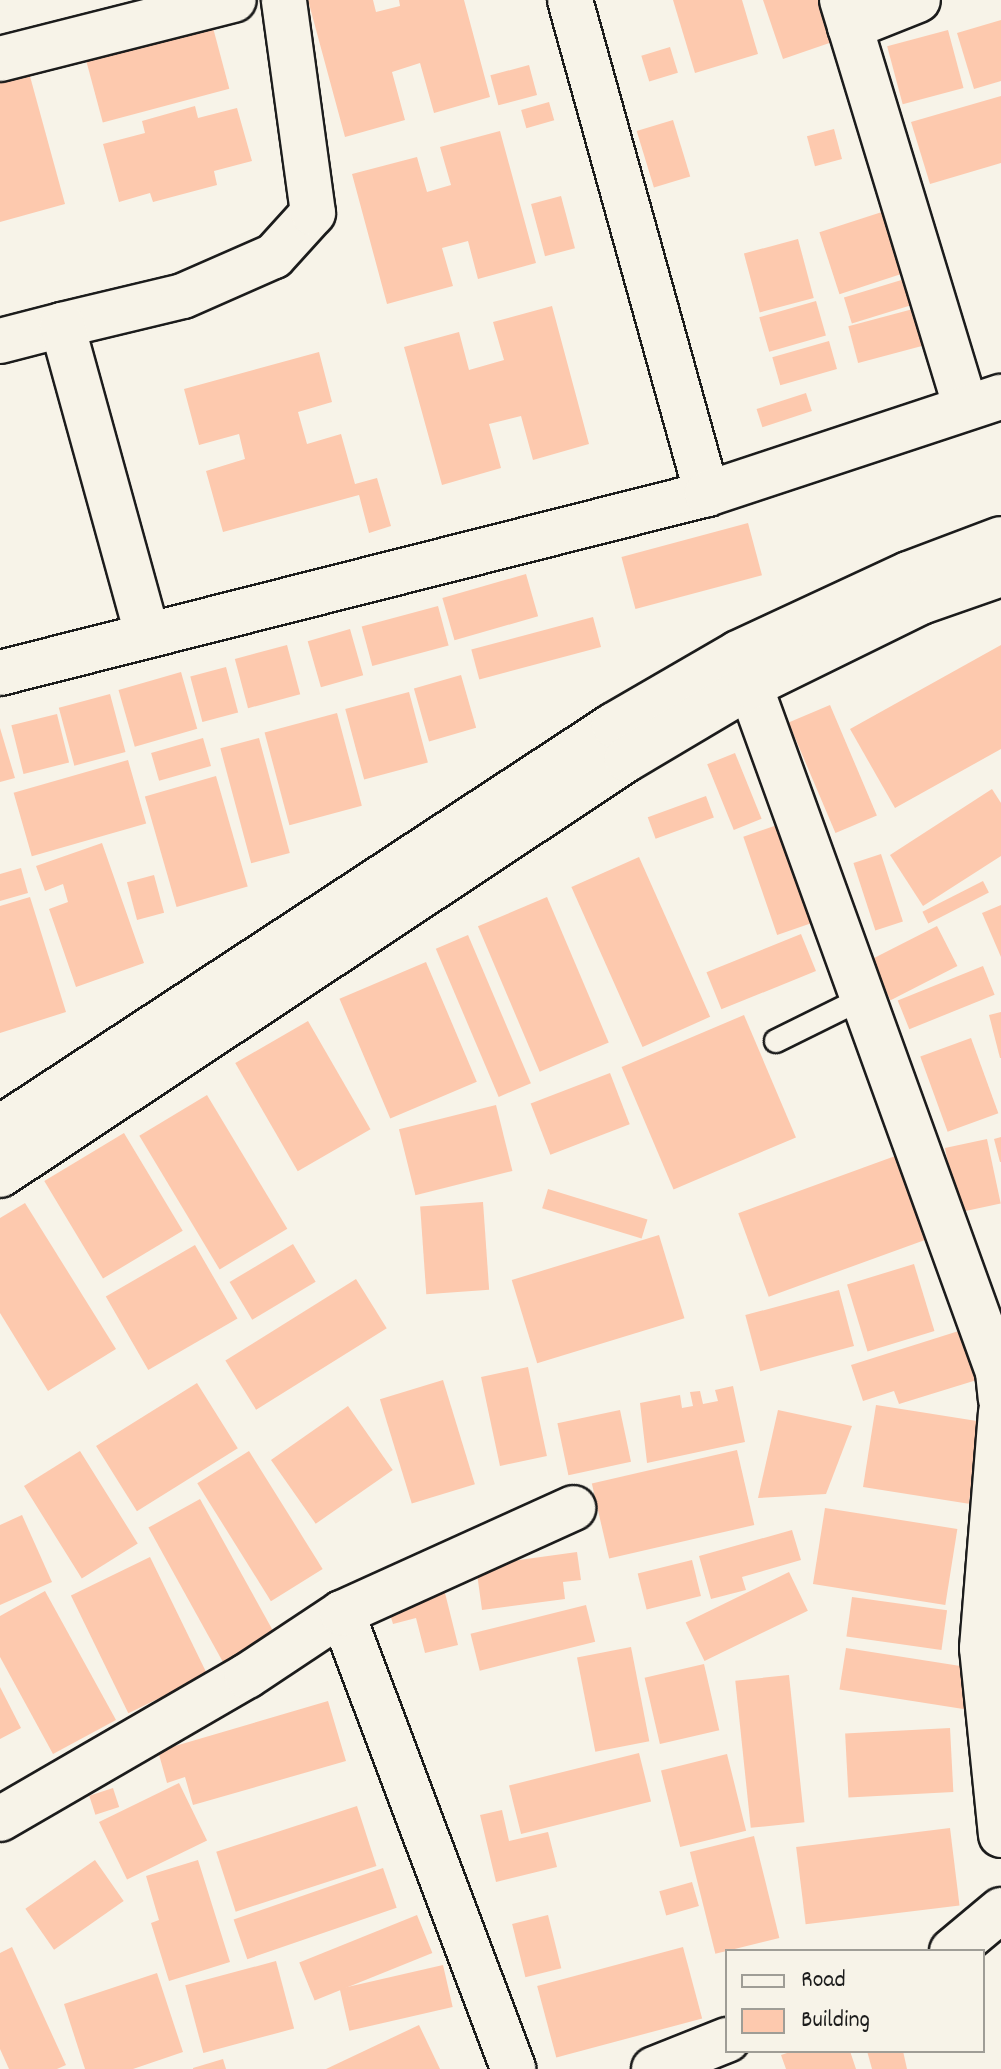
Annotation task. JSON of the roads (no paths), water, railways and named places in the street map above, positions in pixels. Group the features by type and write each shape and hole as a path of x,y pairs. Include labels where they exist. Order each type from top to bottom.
{"street":[{"path":"0,59 234,0"},
{"path":"0,341 183,296 274,256 313,213 284,0"},
{"path":"570,0 707,494"},
{"path":"0,673 147,633 707,494 984,402 846,14 918,0"},
{"path":"62,325 147,633"},
{"path":"0,1128 614,725 738,653 908,574 1001,539"},
{"path":"0,1175 627,759 750,686 921,602 1001,574"},
{"path":"750,686 998,1372 1001,1399"},
{"path":"1001,1412 982,1648 1001,1835"},
{"path":"0,1819 247,1676 342,1613 573,1508"},
{"path":"342,1613 513,2069"},
{"path":"954,1949 1001,1910"},
{"path":"654,2069 725,2041"}],"lane":[{"path":"776,1041 863,998"}]}
